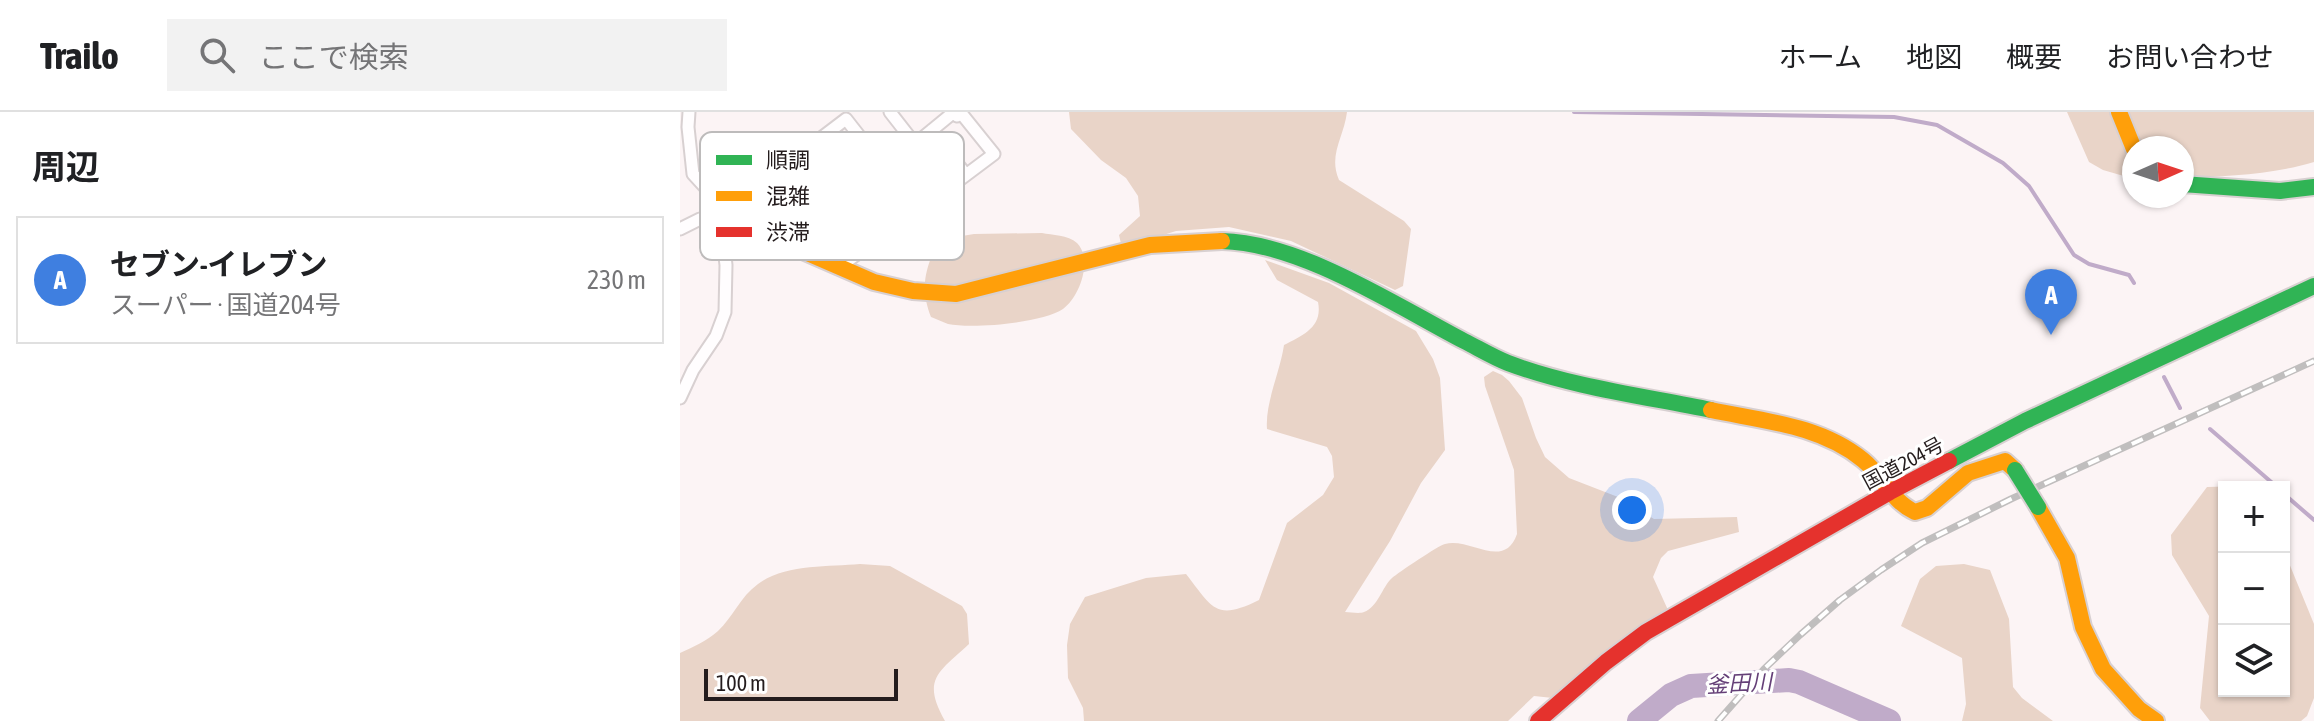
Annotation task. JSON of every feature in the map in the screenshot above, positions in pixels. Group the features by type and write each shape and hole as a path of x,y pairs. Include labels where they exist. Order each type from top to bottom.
{"main road":[{"path":"2119,112 2129,136"},
{"path":"2194,185 2280,191 2314,187"},
{"path":"823,260 874,282 956,294 1150,245 1226,241 1254,245 1312,263 1388,299 1505,362 1549,376 1812,431 1860,457 1903,507 1915,512 1922,511 1968,473 2005,461 2015,470 2067,558 2083,627 2103,669 2139,709 2156,721"},
{"name":"国道204号","path":"1538,721 1646,632 1890,492 2025,421 2314,286"}],"street":[{"path":"689,112 693,174 700,182"},
{"path":"890,112 906,132"},
{"path":"930,132 954,112 957,116 961,113 994,154 966,175 964,172"},
{"path":"820,132 838,117 846,119 856,132"},
{"path":"680,229 700,219"},
{"path":"680,398 693,370 716,336 725,312 725,260"},
{"path":"839,267 849,260"}],"shaded area":[{"path":"1069,112 1347,112 1336,154 1336,171 1339,180 1404,221 1411,229 1403,286 1395,290 1291,241 1229,227 1176,231 1122,248 1119,235 1140,216 1138,196 1126,178 1101,160 1071,129"},
{"path":"2067,112 2314,112 2314,162 2298,166 2265,172 2194,177 2194,136 2122,136 2122,176 2089,162"},
{"path":"1042,233 1069,238 1077,243 1084,258 1082,278 1075,296 1063,309 1053,314 1024,321 959,325 931,317 925,296 930,260 964,260 964,236"},
{"path":"1265,260 1329,283 1416,331 1433,359 1440,378 1445,450 1421,483 1390,541 1345,612 1360,613 1369,609 1392,578 1445,544 1455,543 1495,552 1511,545 1517,534 1514,470 1485,386 1484,377 1493,371 1509,381 1522,398 1545,457 1569,478 1618,497 1654,519 1737,517 1739,532 1668,551 1661,558 1653,577 1668,610 1553,698 1534,696 1508,721 1084,721 1083,708 1068,678 1067,645 1070,624 1085,597 1146,578 1186,574 1216,608 1233,610 1259,600 1287,523 1323,495 1334,477 1332,456 1327,447 1267,429 1268,409 1284,345 1310,329 1319,311 1318,302 1277,280"},
{"path":"2207,487 2218,487 2218,697 2290,697 2290,566 2314,624 2314,698 2307,716 2301,721 2210,721 2200,708 2209,616 2172,555 2171,535"},
{"path":"1964,564 1990,570 2009,619 2013,687 2022,698 2053,721 1962,721 1966,704 1962,658 1901,626 1920,579 1936,566"},
{"path":"821,566 890,566 962,606 967,614 969,644 942,670 934,686 934,695 945,721 680,721 680,653 718,631 752,589 781,573"}],"waterway":[{"path":"1574,112 1894,117 1937,125 2003,163 2029,186 2074,255 2089,264 2129,275 2134,283"},
{"path":"2164,377 2180,408"},
{"path":"2210,429 2270,481"},
{"path":"2290,499 2314,520"},
{"name":"釜田川","path":"1639,721 1671,695 1691,686 1789,680 1889,721"}],"railway":[{"path":"1718,721 1764,669 1840,600 1922,543 2011,499 2314,361"}],"traffic: fast":[{"path":"2194,185 2280,191 2314,187"},
{"path":"1222,241 1252,244 1315,264 1508,363 1582,385 1711,410"},
{"path":"1949,461 2025,421 2314,286"},
{"path":"2015,470 2038,507"}],"traffic: slow":[{"path":"2119,112 2129,136"},
{"path":"823,260 874,282 913,291 956,294 1150,245 1222,241"},
{"path":"1711,410 1790,426 1828,439 1863,460 1893,495 1915,512 1927,508 1968,473 2005,461 2015,470"},
{"path":"2038,507 2067,558 2083,627 2103,669 2139,709 2156,721"}],"traffic: jam":[{"path":"1538,721 1646,632 1949,461"}],"place":[{"name":"セブン-イレブン","path":"2051,335"}]}
